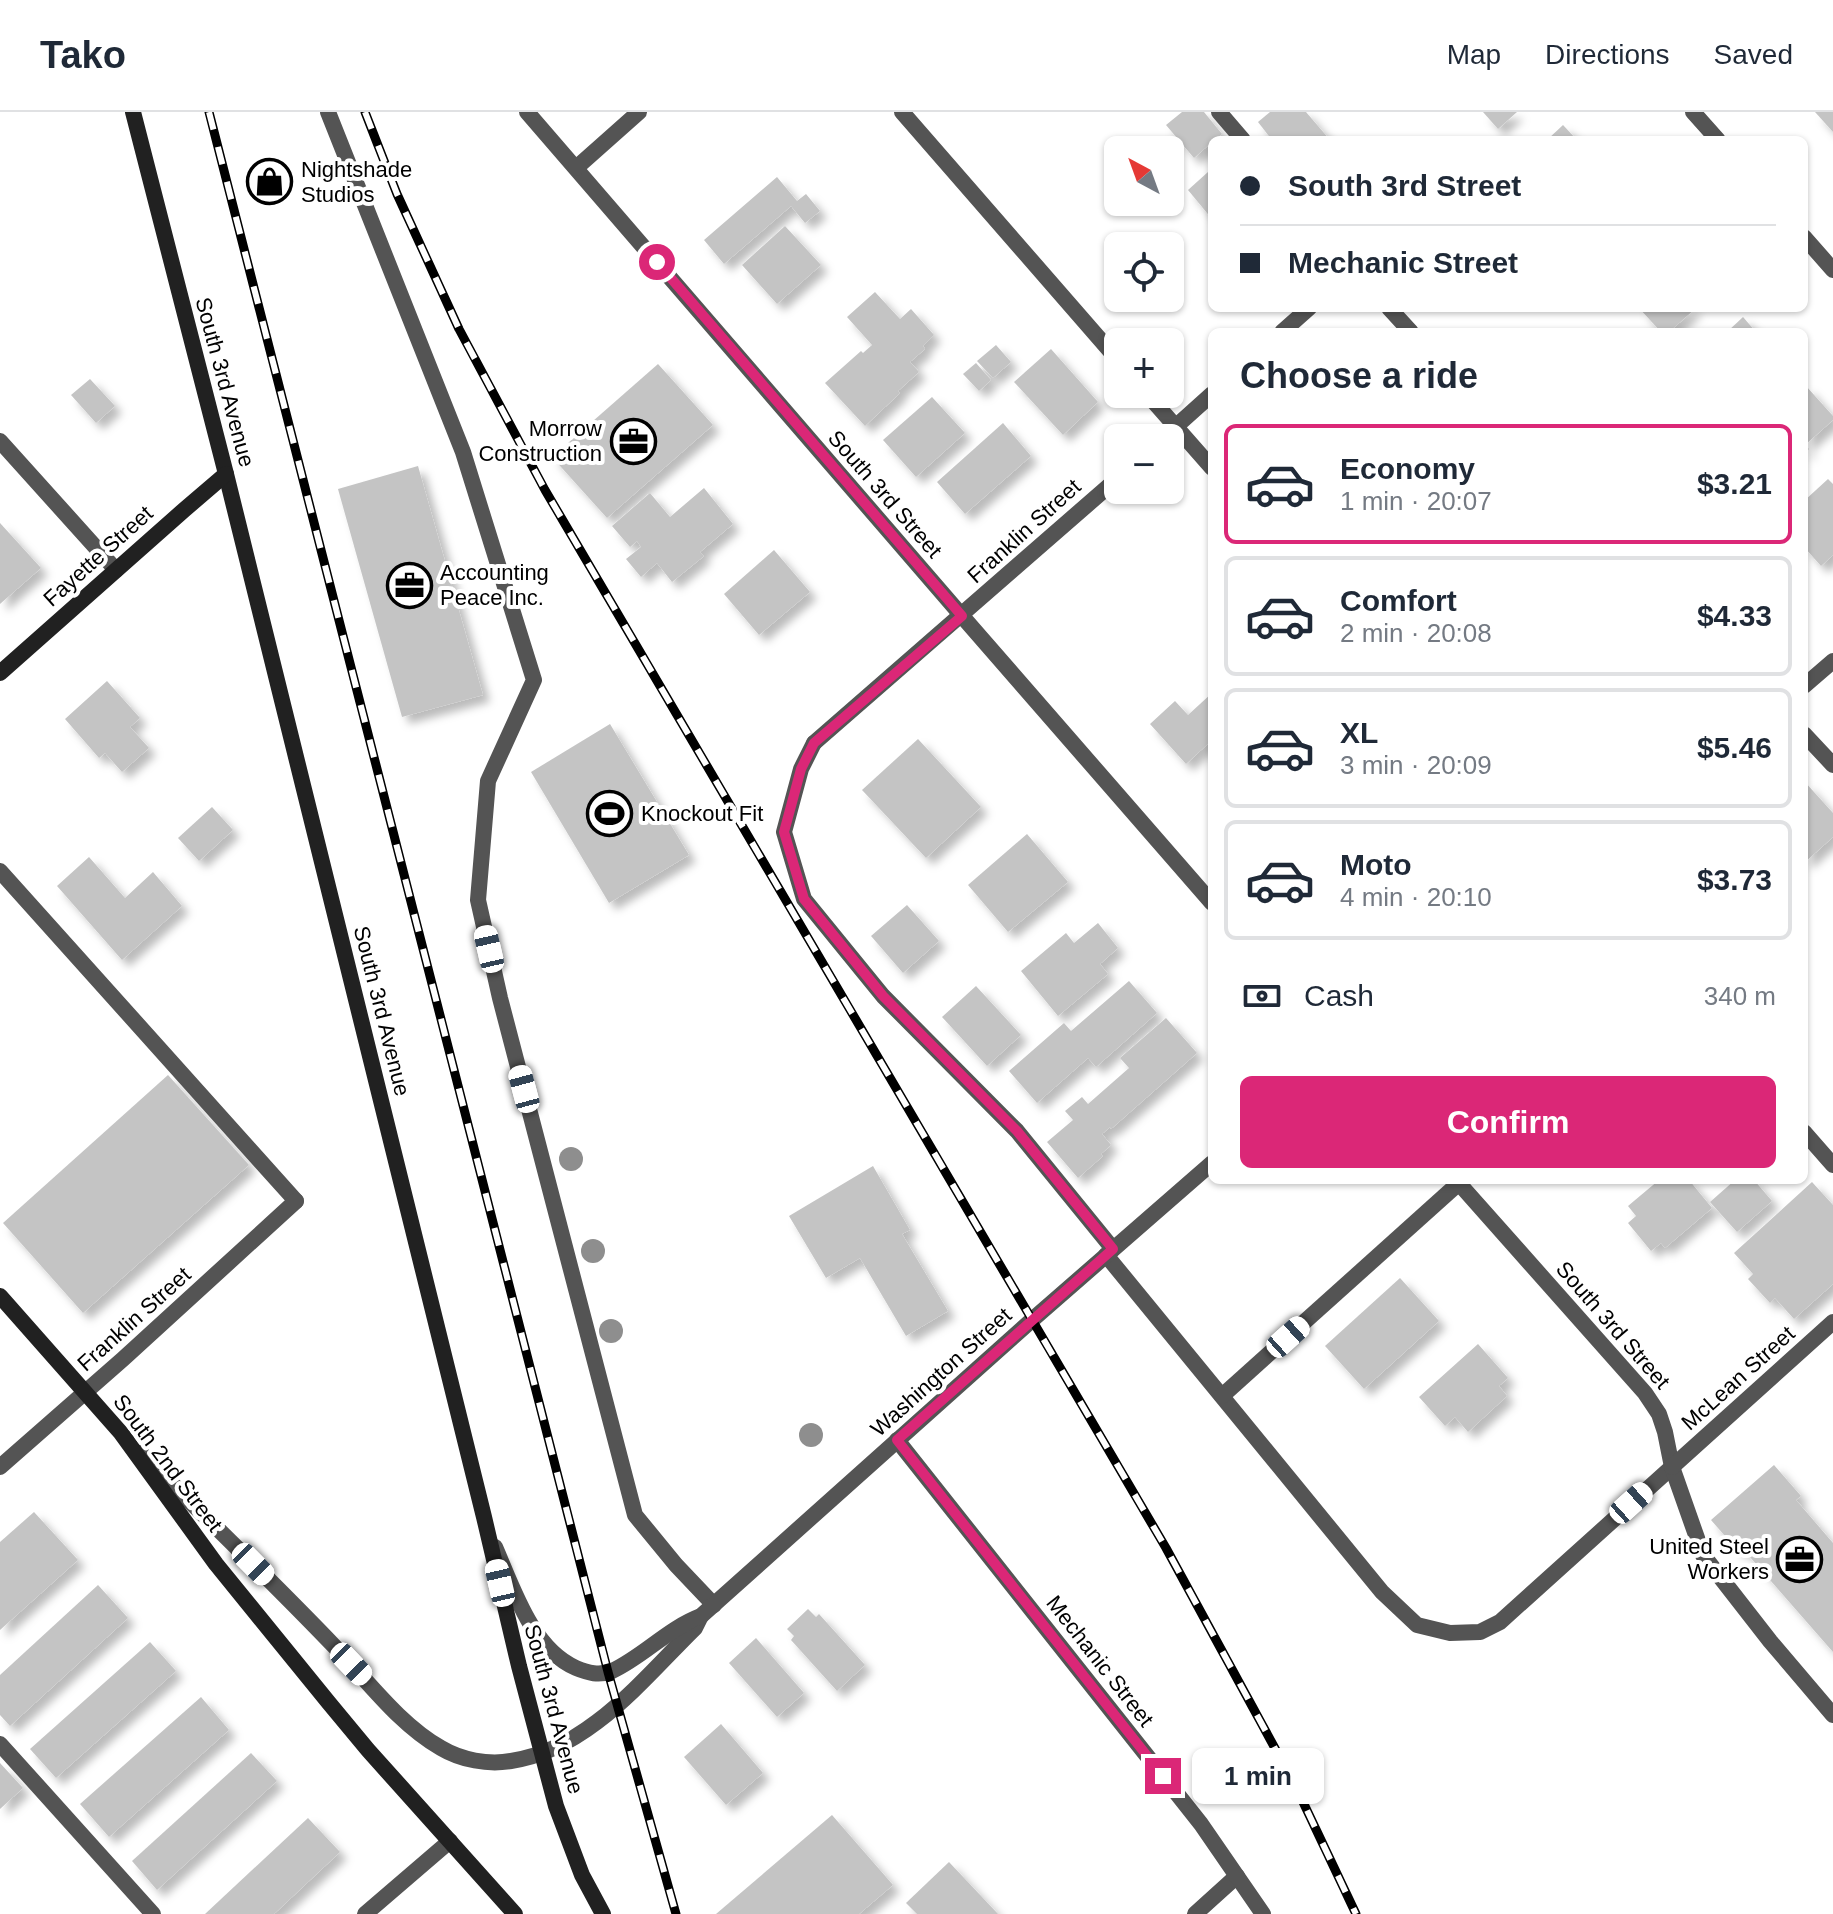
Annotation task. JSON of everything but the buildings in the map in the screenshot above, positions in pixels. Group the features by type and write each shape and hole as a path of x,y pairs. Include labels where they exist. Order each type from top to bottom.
{"main road":[{"name":"South 3rd Avenue","path":"133,112 226,474 519,1666 556,1806 582,1875 603,1914"},
{"name":"Fayette Street","path":"0,673 226,474"},
{"name":"South 2nd Street","path":"0,1296 121,1433 216,1564 288,1654 368,1750 515,1914"}],"street":[{"path":"328,112 463,452 534,680 488,781 478,900 500,998 635,1515 708,1610"},
{"name":"South 3rd Street","path":"527,112 1208,898"},
{"path":"576,168 639,112"},
{"path":"902,112 1104,344"},
{"path":"1219,112 1240,136"},
{"path":"1693,112 1714,136"},
{"path":"1808,242 1833,270"},
{"path":"1286,328 1304,312"},
{"path":"1393,312 1407,328"},
{"path":"1178,424 1208,398"},
{"path":"0,441 116,570"},
{"path":"1184,445 1208,465"},
{"name":"Franklin Street","path":"814,743 1104,490"},
{"path":"1808,683 1833,661"},
{"path":"1808,738 1833,765"},
{"name":"McLean Street","path":"814,743 801,769 784,832 804,899 883,996 1017,1131 1222,1396 1382,1592 1417,1625 1450,1633 1480,1632 1500,1622 1833,1322"},
{"name":"Franklin Street","path":"0,871 296,1201 0,1467"},
{"path":"1808,1137 1833,1165"},
{"name":"Washington Street","path":"121,1433 413,1728 452,1754 489,1763 508,1762 542,1753 587,1730 605,1716 695,1628 708,1610 1208,1166"},
{"path":"1222,1396 1456,1184"},
{"name":"South 3rd Street","path":"1460,1184 1639,1384 1659,1414 1672,1467 1703,1555 1833,1715"},
{"name":"Mechanic Street","path":"897,1440 1201,1824 1263,1914"},
{"name":"Washington Street","path":"487,1529 540,1638 566,1663 587,1673 608,1672 633,1659 682,1623 708,1610"},
{"path":"0,1744 153,1914"},
{"path":"365,1914 450,1841"},
{"path":"1195,1914 1237,1876"}],"railway":[{"path":"209,112 608,1672 676,1914"},
{"path":"365,112 397,194 459,329 545,490 1166,1548 1295,1785 1356,1914"}],"place":[{"name":"Nightshade Studios","path":"270,182"},
{"name":"Morrow Construction","path":"633,441"},
{"name":"Accounting Peace Inc.","path":"409,585"},
{"name":"Knockout Fit","path":"610,813"},
{"name":"United Steel Workers","path":"1800,1559"}],"route":[{"path":"657,262 962,616 814,743 801,769 784,832 804,899 883,996 1017,1131 1113,1249 897,1440 1163,1776"}]}
